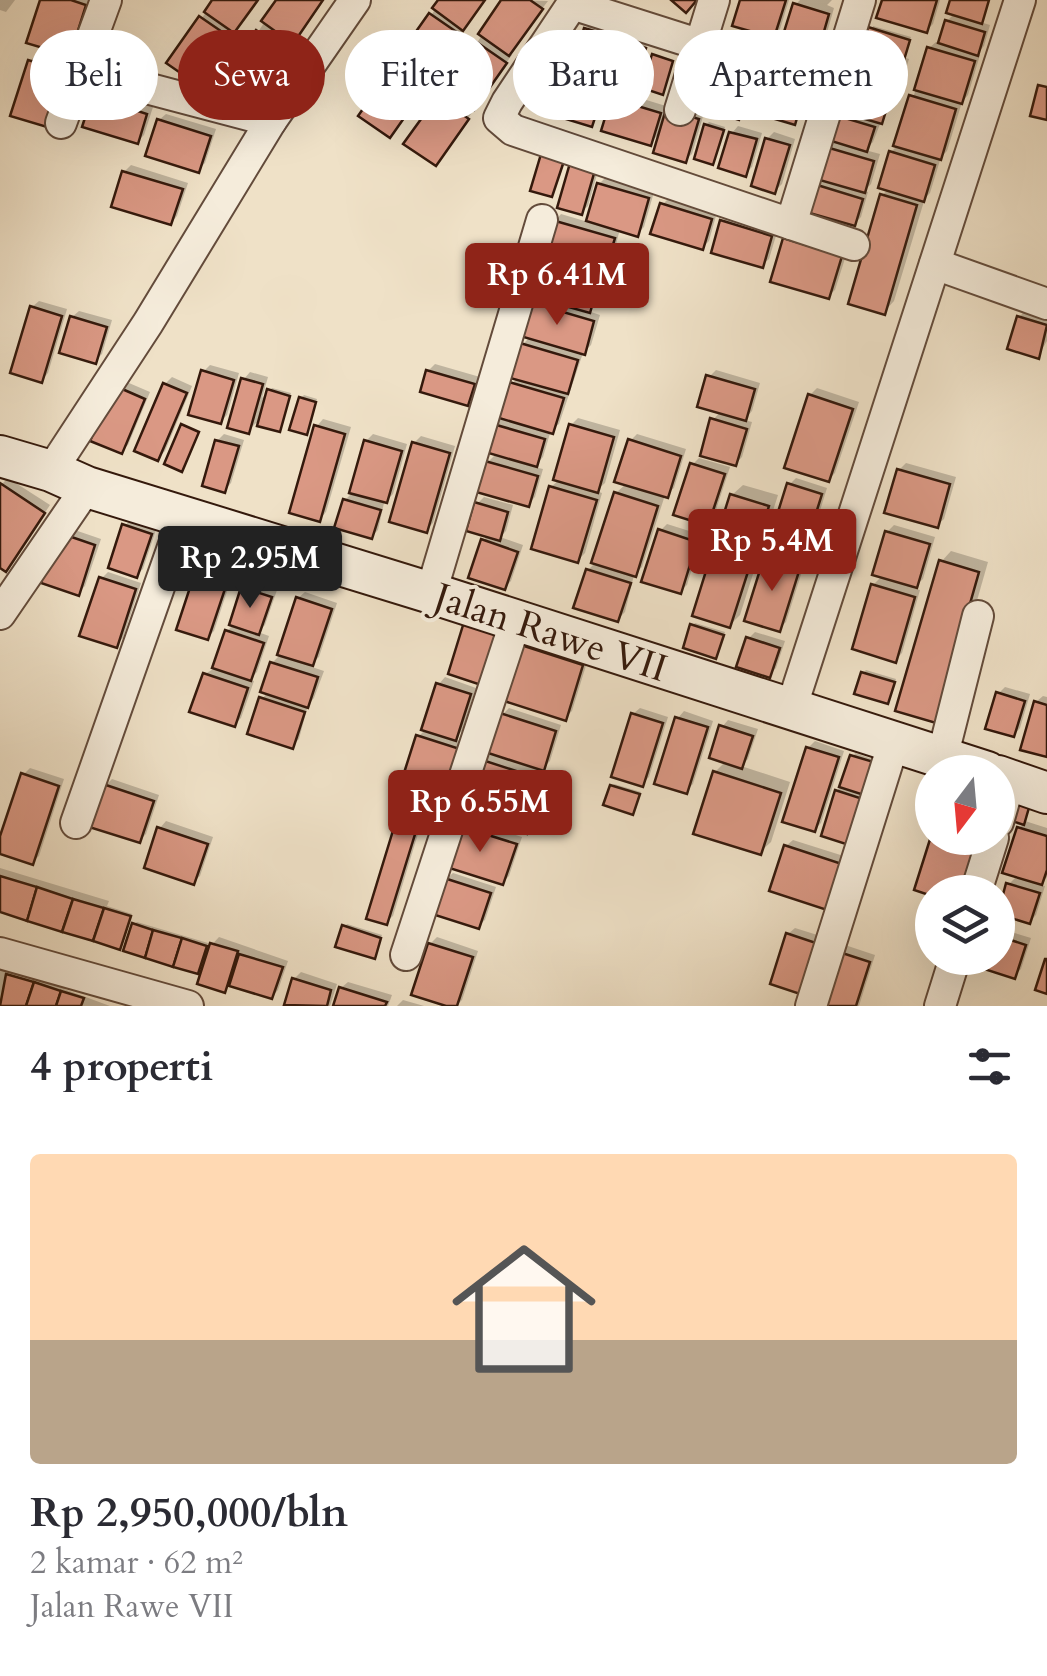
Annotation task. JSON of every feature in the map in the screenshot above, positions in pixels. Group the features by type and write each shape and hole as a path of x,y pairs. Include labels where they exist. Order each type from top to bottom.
{"main road":[{"name":"Jalan Rawe VII","path":"0,456 933,755"}],"street":[{"path":"96,30 106,0"},
{"path":"0,614 148,322 271,121 356,0"},
{"path":"706,30 714,0"},
{"path":"791,224 860,0"},
{"path":"791,709 1023,0 1047,5"},
{"path":"674,36 573,2 499,118 513,130 854,245"},
{"path":"158,91 271,121"},
{"path":"431,593 542,220"},
{"path":"935,264 1047,304"},
{"path":"76,823 184,516"},
{"path":"943,755 978,616"},
{"path":"406,955 516,620"},
{"path":"811,1006 894,742"},
{"path":"0,952 153,1001 188,1006"},
{"path":"940,1006 950,975"}],"building":[{"path":"40,0 71,0 86,5 78,30 30,30"},
{"path":"212,0 258,0 236,30 230,30 204,12"},
{"path":"276,0 323,0 303,30 274,30 261,21"},
{"path":"438,0 485,0 464,30 432,8"},
{"path":"501,0 530,0 543,9 528,30 513,30 513,50 509,56 493,45 493,30 481,30"},
{"path":"671,0 697,0 686,13"},
{"path":"740,0 786,0 777,30 732,26"},
{"path":"882,0 937,0 927,33 876,18"},
{"path":"950,0 989,0 982,24 946,13"},
{"path":"793,3 829,14 824,30 785,30"},
{"path":"429,13 454,30 417,30"},
{"path":"199,16 219,30 189,30"},
{"path":"945,20 985,32 978,56 938,43"},
{"path":"178,46 178,71 166,63"},
{"path":"927,47 975,61 962,104 914,90"},
{"path":"493,53 507,63 493,83"},
{"path":"654,55 673,61 663,95 654,92"},
{"path":"30,61 30,120 49,120 47,127 10,116"},
{"path":"1038,85 1047,87 1047,120 1030,116"},
{"path":"909,95 956,109 941,160 893,146 901,120 908,120"},
{"path":"666,109 674,111 674,120 699,120 686,163 653,153"},
{"path":"654,111 661,113 651,146 601,131 604,120 654,120"},
{"path":"158,119 211,136 199,173 145,156"},
{"path":"84,120 145,120 138,144 82,127"},
{"path":"364,120 403,120 390,138"},
{"path":"420,120 468,120 436,166 403,144"},
{"path":"569,120 594,120 592,127"},
{"path":"834,120 852,120 875,127 867,152 828,140"},
{"path":"704,124 724,130 713,165 694,159"},
{"path":"729,132 757,139 746,177 718,168"},
{"path":"765,138 790,145 775,194 751,186"},
{"path":"826,147 874,161 865,193 816,179"},
{"path":"889,151 935,165 924,202 878,188"},
{"path":"541,154 564,161 552,197 530,191"},
{"path":"570,163 595,170 582,215 557,208"},
{"path":"122,171 183,189 171,225 111,207"},
{"path":"597,183 649,198 638,237 586,221"},
{"path":"814,184 863,199 855,226 806,212"},
{"path":"880,194 917,205 885,315 848,304"},
{"path":"660,203 712,219 703,250 650,234"},
{"path":"552,220 615,238 603,277 541,259"},
{"path":"720,220 772,236 763,268 711,253"},
{"path":"783,238 842,256 829,299 770,282"},
{"path":"544,270 598,285 590,313 536,298"},
{"path":"529,302 594,321 585,355 520,336"},
{"path":"30,306 62,316 42,383 10,373"},
{"path":"70,316 107,327 96,364 59,353"},
{"path":"1017,316 1047,325 1039,359 1007,349"},
{"path":"520,343 578,360 568,394 510,378"},
{"path":"201,370 234,380 221,424 188,415"},
{"path":"426,370 475,384 468,406 420,392"},
{"path":"706,375 755,389 746,421 697,407"},
{"path":"241,378 263,384 249,434 227,428"},
{"path":"509,382 564,398 553,434 499,418"},
{"path":"163,383 187,393 158,461 134,451"},
{"path":"113,385 145,399 122,454 90,441"},
{"path":"267,389 290,396 280,432 257,426"},
{"path":"808,394 853,409 829,482 784,468"},
{"path":"299,397 316,402 307,435 289,430"},
{"path":"710,418 747,429 736,466 700,456"},
{"path":"181,424 199,432 182,472 164,464"},
{"path":"493,424 545,439 537,467 485,452"},
{"path":"569,424 614,437 598,493 553,480"},
{"path":"314,425 345,434 320,522 289,513"},
{"path":"628,439 681,456 668,498 614,482"},
{"path":"215,440 239,446 225,493 202,486"},
{"path":"364,440 402,451 387,503 349,493"},
{"path":"412,442 450,453 427,533 389,522"},
{"path":"485,461 538,476 529,507 476,492"},
{"path":"690,463 725,474 708,526 673,515"},
{"path":"897,469 950,484 938,528 884,513"},
{"path":"0,483 45,513 6,572 0,568"},
{"path":"787,483 822,494 808,539 773,528"},
{"path":"549,486 597,500 578,563 531,549"},
{"path":"614,492 658,506 636,577 591,563"},
{"path":"730,494 769,506 730,628 692,616"},
{"path":"343,499 381,510 372,539 334,528"},
{"path":"474,502 508,512 500,541 466,531"},
{"path":"122,524 152,534 137,578 108,568"},
{"path":"658,529 697,542 681,594 641,582"},
{"path":"885,531 930,544 917,588 872,575"},
{"path":"57,532 95,545 79,596 41,583"},
{"path":"481,539 518,552 505,590 468,578"},
{"path":"200,557 232,568 208,640 176,630"},
{"path":"764,557 800,568 780,632 744,621"},
{"path":"939,560 979,572 936,723 895,711"},
{"path":"586,569 631,583 618,622 573,608"},
{"path":"99,577 136,589 117,648 79,636"},
{"path":"871,584 915,597 896,663 852,649"},
{"path":"241,587 272,597 259,635 229,625"},
{"path":"296,597 332,609 313,666 277,655"},
{"path":"464,622 501,634 484,686 448,674"},
{"path":"690,624 724,635 716,659 683,648"},
{"path":"225,630 264,643 251,681 212,668"},
{"path":"746,637 780,648 770,678 736,667"},
{"path":"521,645 583,665 566,721 504,701"},
{"path":"270,662 318,677 308,708 260,692"},
{"path":"861,672 895,682 888,704 854,694"},
{"path":"203,673 248,688 235,727 189,712"},
{"path":"436,683 471,694 456,741 421,730"},
{"path":"996,692 1025,701 1014,737 985,729"},
{"path":"259,697 305,712 293,749 247,734"},
{"path":"1034,701 1047,705 1047,757 1020,750"},
{"path":"500,713 556,731 544,771 488,753"},
{"path":"631,713 663,723 643,787 611,777"},
{"path":"675,717 708,727 687,794 654,784"},
{"path":"719,725 753,736 742,769 709,758"},
{"path":"416,735 463,750 450,788 404,773"},
{"path":"806,747 839,757 815,832 782,822"},
{"path":"850,755 877,763 867,796 839,787"},
{"path":"476,758 544,780 527,834 459,812"},
{"path":"713,771 781,793 761,855 693,834"},
{"path":"21,773 59,786 33,865 0,854 0,836"},
{"path":"103,784 154,801 140,843 89,827"},
{"path":"610,785 640,794 633,815 603,805"},
{"path":"835,790 866,800 852,846 821,836"},
{"path":"1015,799 1030,804 1024,825 1015,822"},
{"path":"395,824 416,831 387,925 366,919"},
{"path":"456,825 517,844 503,885 443,866"},
{"path":"157,827 208,844 194,885 144,868"},
{"path":"1017,827 1047,836 1047,870 1042,885 1002,873 1008,855 1015,855"},
{"path":"784,845 845,865 830,911 769,891"},
{"path":"925,855 977,855 971,875 919,875"},
{"path":"0,876 37,887 27,921 0,912"},
{"path":"444,878 491,893 479,929 432,914"},
{"path":"1015,886 1040,893 1030,924 1015,919"},
{"path":"37,887 73,899 62,932 27,921"},
{"path":"73,899 104,908 93,941 62,932"},
{"path":"104,908 131,916 120,950 93,941"},
{"path":"132,923 153,930 145,958 123,951"},
{"path":"342,925 381,938 375,959 335,947"},
{"path":"153,930 182,938 173,967 145,958"},
{"path":"786,933 822,945 806,996 770,984"},
{"path":"182,938 207,946 198,974 173,967"},
{"path":"1015,941 1026,945 1015,979 1003,975 1015,975"},
{"path":"210,943 238,951 225,993 197,984"},
{"path":"428,943 473,957 457,1006 411,995"},
{"path":"836,951 870,962 856,1006 818,1006"},
{"path":"239,954 283,967 272,999 229,986"},
{"path":"1047,959 1047,994 1035,990"},
{"path":"6,974 34,982 26,1006 0,1006"},
{"path":"292,978 331,990 327,1006 284,1005"},
{"path":"34,982 61,991 56,1006 26,1006"},
{"path":"339,987 387,1002 385,1006 333,1006"},
{"path":"61,991 84,998 81,1006 56,1006"}]}
